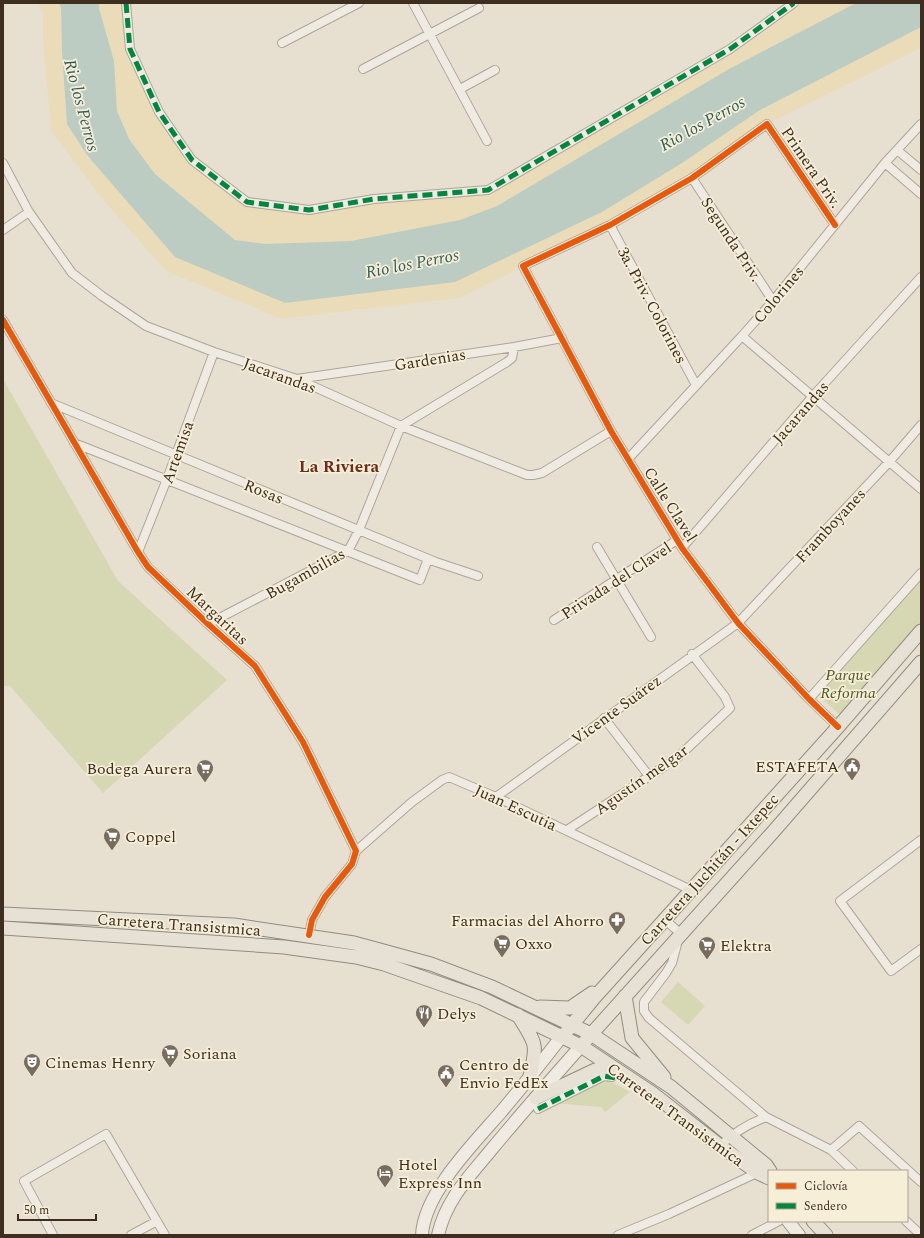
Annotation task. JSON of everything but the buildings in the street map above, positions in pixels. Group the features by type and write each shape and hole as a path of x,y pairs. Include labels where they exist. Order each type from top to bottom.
{"main road":[{"name":"Carretera Juchitán - Ixtepec","path":"562,1036 664,919 838,727 921,631"},
{"name":"Carretera Juchitán - Ixtepec","path":"580,1046 783,820 921,662"},
{"name":"Carretera Transistmica","path":"3,914 234,925 310,935 354,943 431,964 492,987 591,1034 671,1087 731,1135 766,1172"},
{"name":"Carretera Transistmica","path":"3,928 284,947 356,957 400,969 481,998 562,1036 652,1093 720,1146 766,1172"},
{"path":"534,1007 570,1008 607,983"},
{"path":"625,996 632,1038 671,1087"},
{"path":"518,1015 534,1040 536,1053 530,1076"},
{"path":"537,1103 594,1070 620,1072"},
{"path":"814,1222 824,1233"}],"street":[{"path":"126,3 130,49 159,112 192,160 247,202 309,210 374,199 488,190 730,49 794,3"},
{"path":"282,43 359,3"},
{"path":"413,3 487,141"},
{"path":"363,69 479,8"},
{"path":"460,89 495,70"},
{"name":"Primera Priv.","path":"692,178 767,124 835,225"},
{"name":"Colorines","path":"628,459 773,301 885,163 921,124"},
{"path":"897,150 921,170"},
{"name":"Jacarandas","path":"3,163 29,212 72,273 102,296 146,326 214,352 297,379 401,426 527,475 542,473 611,431"},
{"path":"885,163 921,194"},
{"path":"610,225 692,178"},
{"name":"Segunda Priv.","path":"692,178 773,301"},
{"path":"3,230 29,212"},
{"name":"Calle Clavel","path":"610,225 524,266 611,431 682,548 738,623 809,699 838,727"},
{"name":"3a. Priv. Colorines","path":"610,225 696,385"},
{"name":"Jacarandas","path":"682,548 813,396 921,277"},
{"name":"Margaritas","path":"3,320 148,567 255,666 303,742 356,851"},
{"path":"742,336 921,489"},
{"name":"Gardenias","path":"297,379 562,338"},
{"path":"401,426 507,362 512,358 514,346"},
{"name":"Artemisa","path":"138,552 214,352"},
{"name":"Rosas","path":"51,403 428,559 478,576"},
{"name":"Framboyanes","path":"738,623 890,461 921,425"},
{"name":"Bugambilias","path":"208,624 348,551 359,530 401,426"},
{"name":"Rosas","path":"74,443 420,580 428,559"},
{"name":"Privada del Clavel","path":"554,620 677,540"},
{"path":"597,547 651,637"},
{"path":"809,699 921,573"},
{"name":"Vicente Suárez","path":"496,797 692,654 738,623"},
{"name":"Agustín melgar","path":"567,830 677,758 730,708 725,697 692,654"},
{"path":"604,718 648,776"},
{"name":"Juan Escutia","path":"356,851 412,802 442,780 447,777 452,777 567,830 691,890"},
{"path":"921,840 840,901 891,971 921,949"},
{"path":"310,935 312,920 325,897 352,864 356,851"},
{"path":"664,919 680,934 672,963 644,1002 644,1011 649,1018 766,1117 831,1150 852,1170"},
{"path":"422,1235 422,1226 444,1180 562,1036"},
{"path":"438,1235 440,1225 452,1199 503,1135 537,1103 580,1046"},
{"path":"537,1103 604,1076 634,1081"},
{"path":"720,1146 731,1135 766,1117"},
{"path":"831,1150 859,1126 908,1170"},
{"path":"53,1235 24,1181 106,1134 165,1235"},
{"path":"908,1170 921,1182"},
{"path":"618,1235 766,1172"},
{"path":"131,1235 157,1221"},
{"path":"752,1235 777,1222"},
{"path":"789,1222 799,1235"},
{"path":"907,1222 921,1235"}],"green space":[{"path":"3,379 118,581 227,680 103,793 10,686 3,686"},
{"name":"Parque Reforma","path":"921,578 921,623 841,716 817,694"},
{"path":"678,982 705,1006 688,1025 661,1002"},
{"path":"604,1078 630,1092 605,1112 601,1107 551,1103"}],"sand":[{"path":"38,3 126,3 130,49 159,112 192,160 247,202 309,210 488,190 730,49 794,3 921,3 921,48 767,124 692,178 610,225 459,298 282,319 166,271 104,201 51,131 43,40 43,14"}],"water":[{"name":"Rio los Perros","path":"59,3 99,3 99,8 114,61 117,111 129,139 155,174 235,240 266,244 351,241 460,220 497,206 729,69 856,3 921,3 921,27 760,110 682,163 602,212 455,282 285,303 175,257 87,155 67,124 62,51 61,8"}],"marked path":[{"path":"126,3 130,49 159,112 192,160 247,202 309,210 374,199 488,190 730,49 794,3"},
{"path":"538,1109 604,1076 634,1081"}],"cycle path":[{"path":"835,225 767,124 692,178 610,225 523,266 611,431 682,548 738,623 809,699 838,727"},
{"path":"3,320 148,567 255,666 303,742 356,851 352,864 325,897 312,920 309,935"}],"place":[{"name":"ESTAFETA","path":"852,781"},
{"name":"Bodega Aurera","path":"205,783"},
{"name":"Coppel","path":"112,851"},
{"name":"Farmacias del Ahorro","path":"617,935"},
{"name":"Oxxo","path":"502,958"},
{"name":"Elektra","path":"707,960"},
{"name":"Delys","path":"424,1028"},
{"name":"Soriana","path":"170,1068"},
{"name":"Cinemas Henry","path":"32,1077"},
{"name":"Centro de Envio FedEx","path":"446,1088"},
{"name":"Hotel Express Inn","path":"385,1188"}],"district":[{"name":"La Riviera","path":"339,466"}]}
